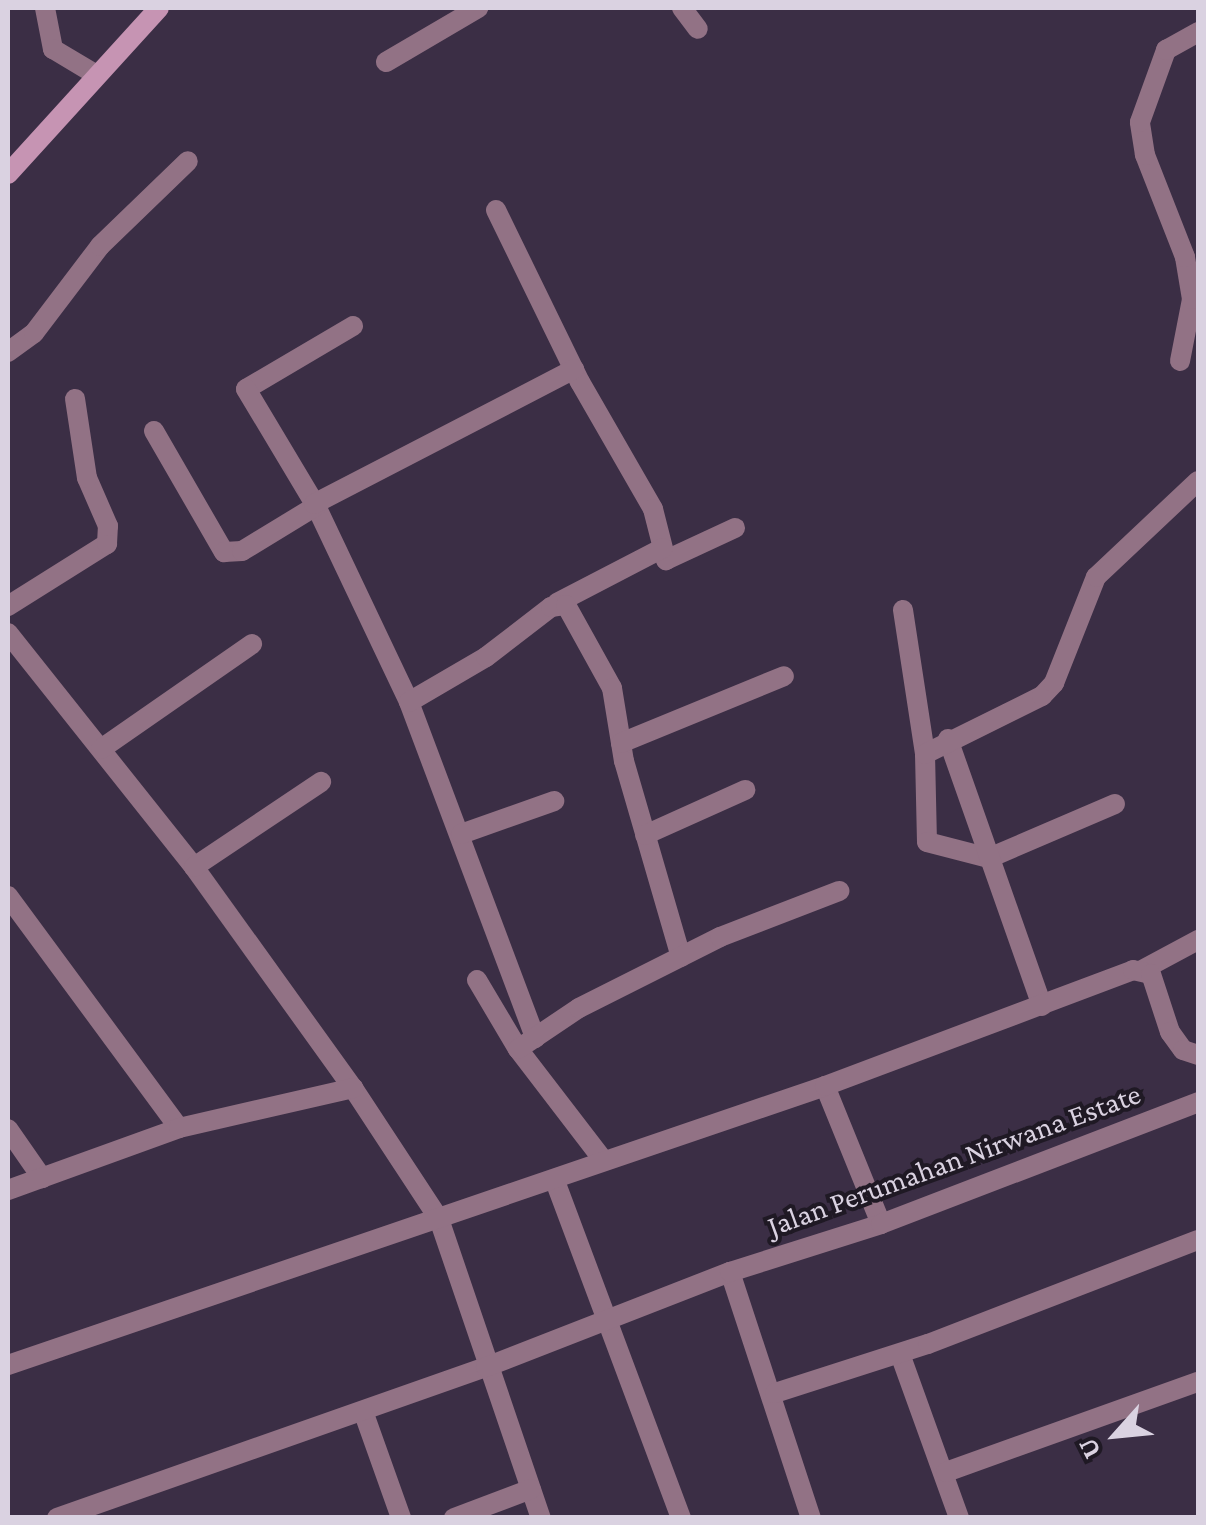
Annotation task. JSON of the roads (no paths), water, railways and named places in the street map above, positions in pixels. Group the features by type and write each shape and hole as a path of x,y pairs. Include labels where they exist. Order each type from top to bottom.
{"main road":[{"path":"8,174 159,8"}],"street":[{"path":"45,8 52,48 96,74"},
{"path":"386,62 478,8"},
{"path":"682,8 698,29"},
{"path":"1180,362 1192,298 1185,257 1145,155 1140,122 1166,50 1198,32"},
{"path":"8,352 34,333 70,278 188,160"},
{"path":"496,210 574,369 653,510 666,560 674,560 735,528"},
{"path":"354,326 246,386 315,505 409,702 461,834 527,1044"},
{"path":"154,432 224,552 242,552 315,505 574,369"},
{"path":"8,606 108,544 108,526 87,478 75,399"},
{"path":"925,754 948,739 1042,696 1054,683 1096,577 1198,481"},
{"path":"409,702 486,657 558,604 663,548"},
{"path":"558,604 569,609 612,688 621,742 680,957"},
{"path":"903,610 925,754 922,836 940,847 989,858 1115,804"},
{"path":"8,633 194,868 354,1088 439,1219 486,1368 541,1518"},
{"path":"101,749 252,644"},
{"path":"621,742 784,676"},
{"path":"948,739 1042,1006"},
{"path":"194,868 321,782"},
{"path":"645,835 745,790"},
{"path":"461,834 554,801"},
{"path":"527,1044 578,1008 680,957 838,891"},
{"path":"8,896 180,1128"},
{"path":"8,1365 825,1086 1142,970 1198,940"},
{"path":"1142,970 1156,984 1176,1042 1198,1055"},
{"path":"476,980 527,1044 604,1160"},
{"path":"825,1086 881,1224"},
{"path":"8,1190 180,1128 354,1088"},
{"name":"Jalan Perumahan Nirwana Estate","path":"57,1518 486,1368 730,1272 881,1224 1198,1102"},
{"path":"8,1129 42,1178"},
{"path":"555,1180 680,1518"},
{"path":"774,1393 900,1354 1198,1240"},
{"path":"730,1272 774,1393 811,1518"},
{"path":"900,1354 946,1472 959,1518"},
{"path":"946,1472 1198,1382"},
{"path":"363,1411 401,1518"},
{"path":"454,1518 530,1490"}]}
